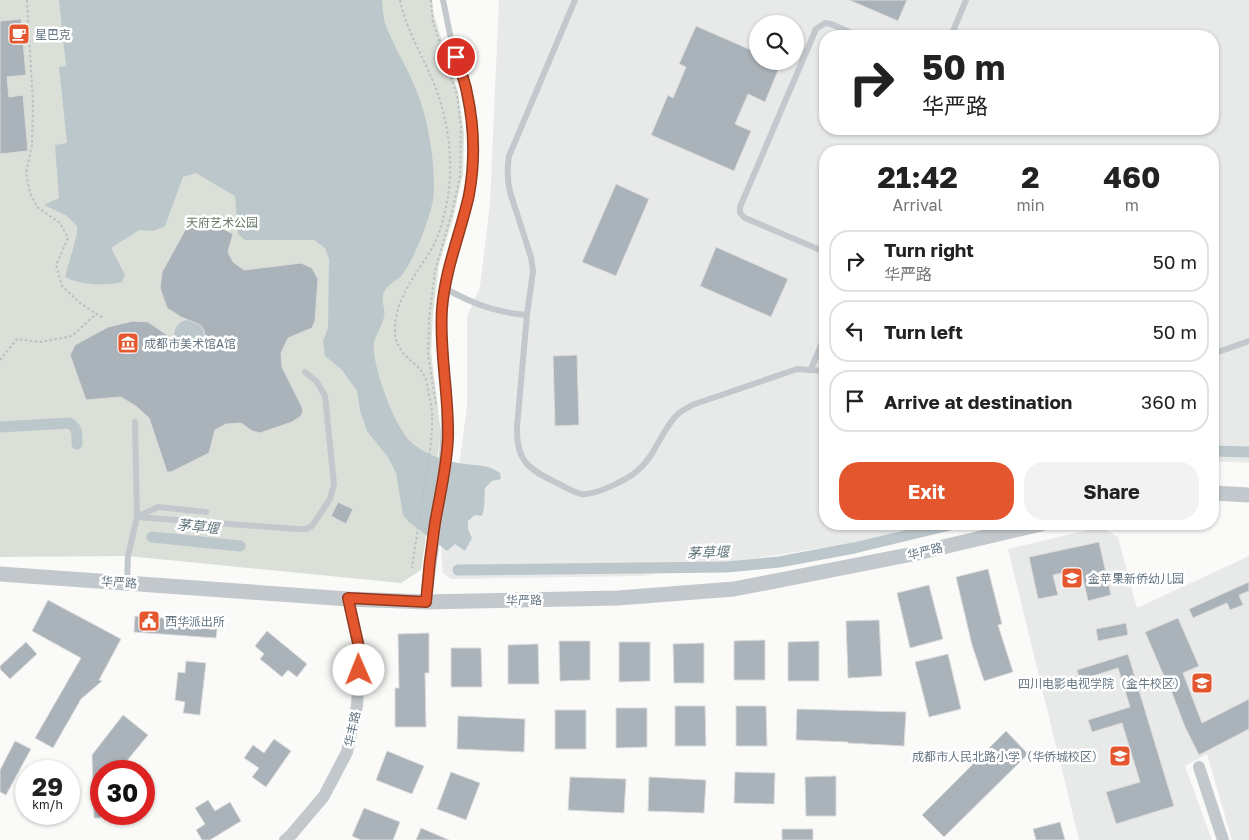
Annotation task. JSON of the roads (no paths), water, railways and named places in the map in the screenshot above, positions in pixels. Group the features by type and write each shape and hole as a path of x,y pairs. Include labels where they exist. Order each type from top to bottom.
{"street":[{"path":"426,602 430,555 448,438 442,407"},
{"path":"1219,493 1249,495"},
{"name":"华严路","path":"0,574 426,602 618,598 734,589 913,554 1015,530"},
{"name":"华丰路","path":"285,840 324,796 347,752 357,706 360,652 348,598"},
{"path":"1199,767 1223,840"}],"lane":[{"path":"442,407 442,308 453,250 469,194 472,165 472,127 467,92 451,39 443,0"},
{"path":"576,0 509,156 508,164 510,192 531,257 533,271 527,315 516,444 521,456 529,468 539,475 582,494 594,493 625,479 637,471 648,460 679,412 692,405 797,369 819,370"},
{"path":"954,30 966,0"},
{"path":"819,249 745,218 740,213 740,207 816,29 825,23 846,30"},
{"path":"446,289 474,303 501,312 527,315"},
{"path":"1219,352 1249,341"},
{"path":"811,369 819,350"},
{"path":"137,517 297,529 306,529 312,526 330,499 334,484 325,396 317,382 306,372"},
{"path":"127,582 128,556 137,517 135,422"},
{"path":"137,517 158,507 206,512"}],"waterway":[{"name":"茅草堰","path":"0,427 69,423 77,434 77,444"},
{"name":"茅草堰","path":"1219,451 1249,452"},
{"name":"茅草堰","path":"458,570 727,567 779,562 854,548 929,530"},
{"name":"茅草堰","path":"152,537 240,546"}],"place":[{"name":"星巴克","path":"19,34"},
{"name":"成都市美术馆A馆","path":"128,343"},
{"name":"金苹果新侨幼儿园","path":"1072,578"},
{"name":"西华派出所","path":"149,621"},
{"name":"四川电影电视学院（金牛校区）","path":"1202,683"},
{"name":"成都市人民北路小学（华侨城校区）","path":"1120,756"}],"park label":[{"name":"天府艺术公园","path":"222,222"}]}
